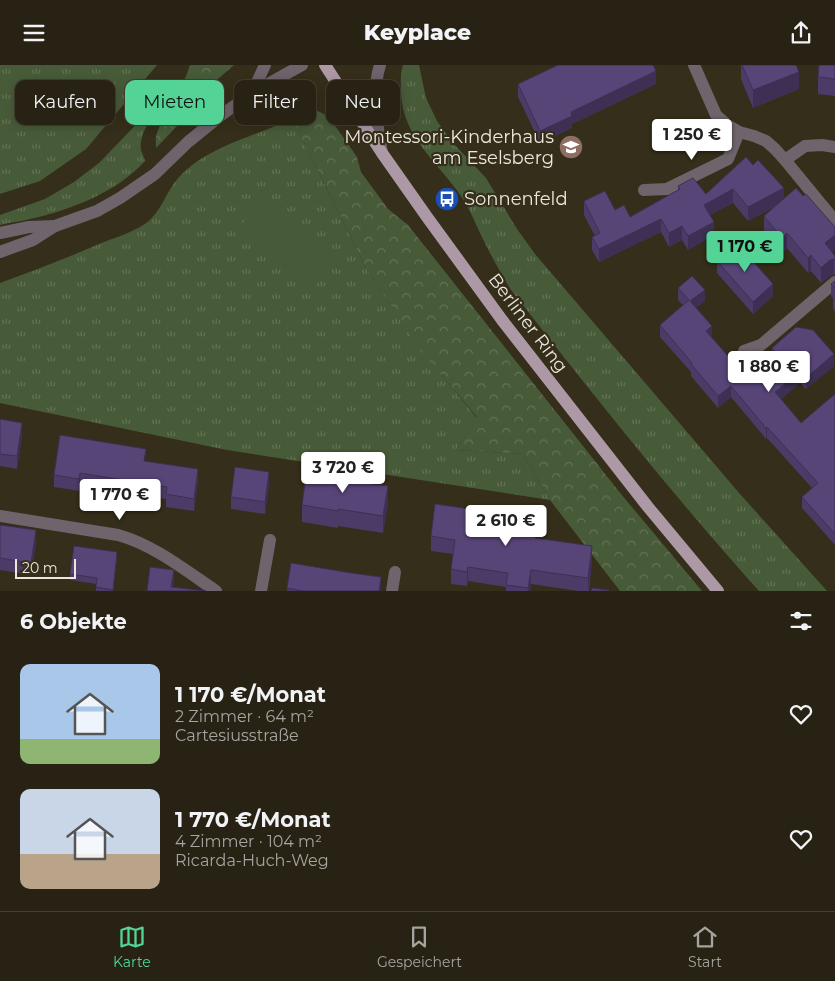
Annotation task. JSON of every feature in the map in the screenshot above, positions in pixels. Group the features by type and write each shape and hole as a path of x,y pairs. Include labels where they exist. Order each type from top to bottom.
{"main road":[{"name":"Berliner Ring","path":"325,65 382,153 502,321 648,507 718,591"}],"street":[{"path":"258,80 265,65"},
{"path":"275,80 302,65"},
{"path":"380,65 376,79 375,110 382,153"},
{"path":"694,65 716,115 739,133 766,141 786,160 835,221"},
{"path":"0,253 33,240 55,226 97,211 120,199 155,175 188,142 234,106"},
{"path":"644,190 667,189 728,159 739,133"},
{"path":"786,160 806,146 822,145 835,147"},
{"path":"0,233 28,227 55,226"},
{"path":"744,351 761,345 835,282"},
{"path":"0,516 118,535 132,539 165,557 216,591"},
{"path":"261,591 270,540"},
{"path":"392,591 395,572"}],"green space":[{"path":"0,65 157,65 144,80 125,80 125,103 115,115 115,80 15,80 15,125 106,125 86,149 40,181 0,194"},
{"path":"190,65 234,65 217,80 184,80"},
{"path":"403,65 419,65 426,98 437,121 452,142 486,178 517,229 535,254 740,494 827,591 759,591 663,480 511,290 491,255 465,202 425,151 408,124 403,109 401,92"},
{"path":"316,110 326,116 326,125 334,125 336,127 357,157 361,172 388,209 408,225 621,494 702,591 620,591 550,500 523,454 456,450 477,417 420,350 366,268 295,125 316,125"},
{"path":"136,125 148,125 141,143 141,150 145,161 121,182 107,191 61,211 0,225 0,215 45,199 74,182 99,163"},
{"path":"160,125 178,125 156,148 156,136"},
{"path":"295,125 366,268 420,349 477,418 456,450 523,454 550,500 227,450 0,403 0,283 140,227 151,219 171,187 192,165 218,149 275,126"},
{"path":"265,198 335,259 311,286 241,225"}],"building":[{"path":"558,65 653,65 656,71 571,112 572,116 540,131 518,84"},
{"path":"742,65 796,65 799,72 753,90"},
{"path":"819,65 835,65 835,79 818,77"},
{"path":"746,157 753,165 758,160 784,188 748,207 733,189 704,205 714,222 688,236 682,226 669,233 661,219 599,249 592,237 600,233 584,201 605,191 615,210 624,205 630,217 680,189 678,186 693,178 706,194"},
{"path":"796,188 803,196 806,194 835,227 835,235 825,243 835,256 835,259 830,260 821,268 811,255 808,258 787,233 782,238 764,216"},
{"path":"737,243 773,284 753,302 717,261"},
{"path":"692,276 705,290 690,301 712,326 706,331 750,381 780,357 772,348 796,327 813,330 834,354 806,378 800,372 775,392 801,423 835,394 835,534 802,497 818,483 766,428 731,386 718,396 660,325 689,300 678,288"},
{"path":"0,419 22,423 17,456 0,454"},
{"path":"60,435 146,449 144,461 198,469 194,499 166,494 167,487 80,473 79,479 54,475"},
{"path":"235,467 269,472 265,502 231,497"},
{"path":"307,469 343,475 342,480 388,486 383,516 302,505"},
{"path":"435,504 477,510 476,517 537,526 535,538 592,546 588,578 531,570 528,588 506,585 508,573 468,567 467,572 451,569 455,540 431,536"},
{"path":"0,525 36,530 31,563 0,558"},
{"path":"74,546 117,552 113,590 96,587 97,578 70,574"},
{"path":"291,563 381,577 379,591 303,591 287,588"},
{"path":"150,567 174,570 171,587 206,591 147,591"},
{"path":"592,588 609,590 609,591 591,591"}],"place":[{"name":"Montessori-Kinderhaus am Eselsberg","path":"571,147"},
{"name":"Sonnenfeld","path":"447,199"}]}
